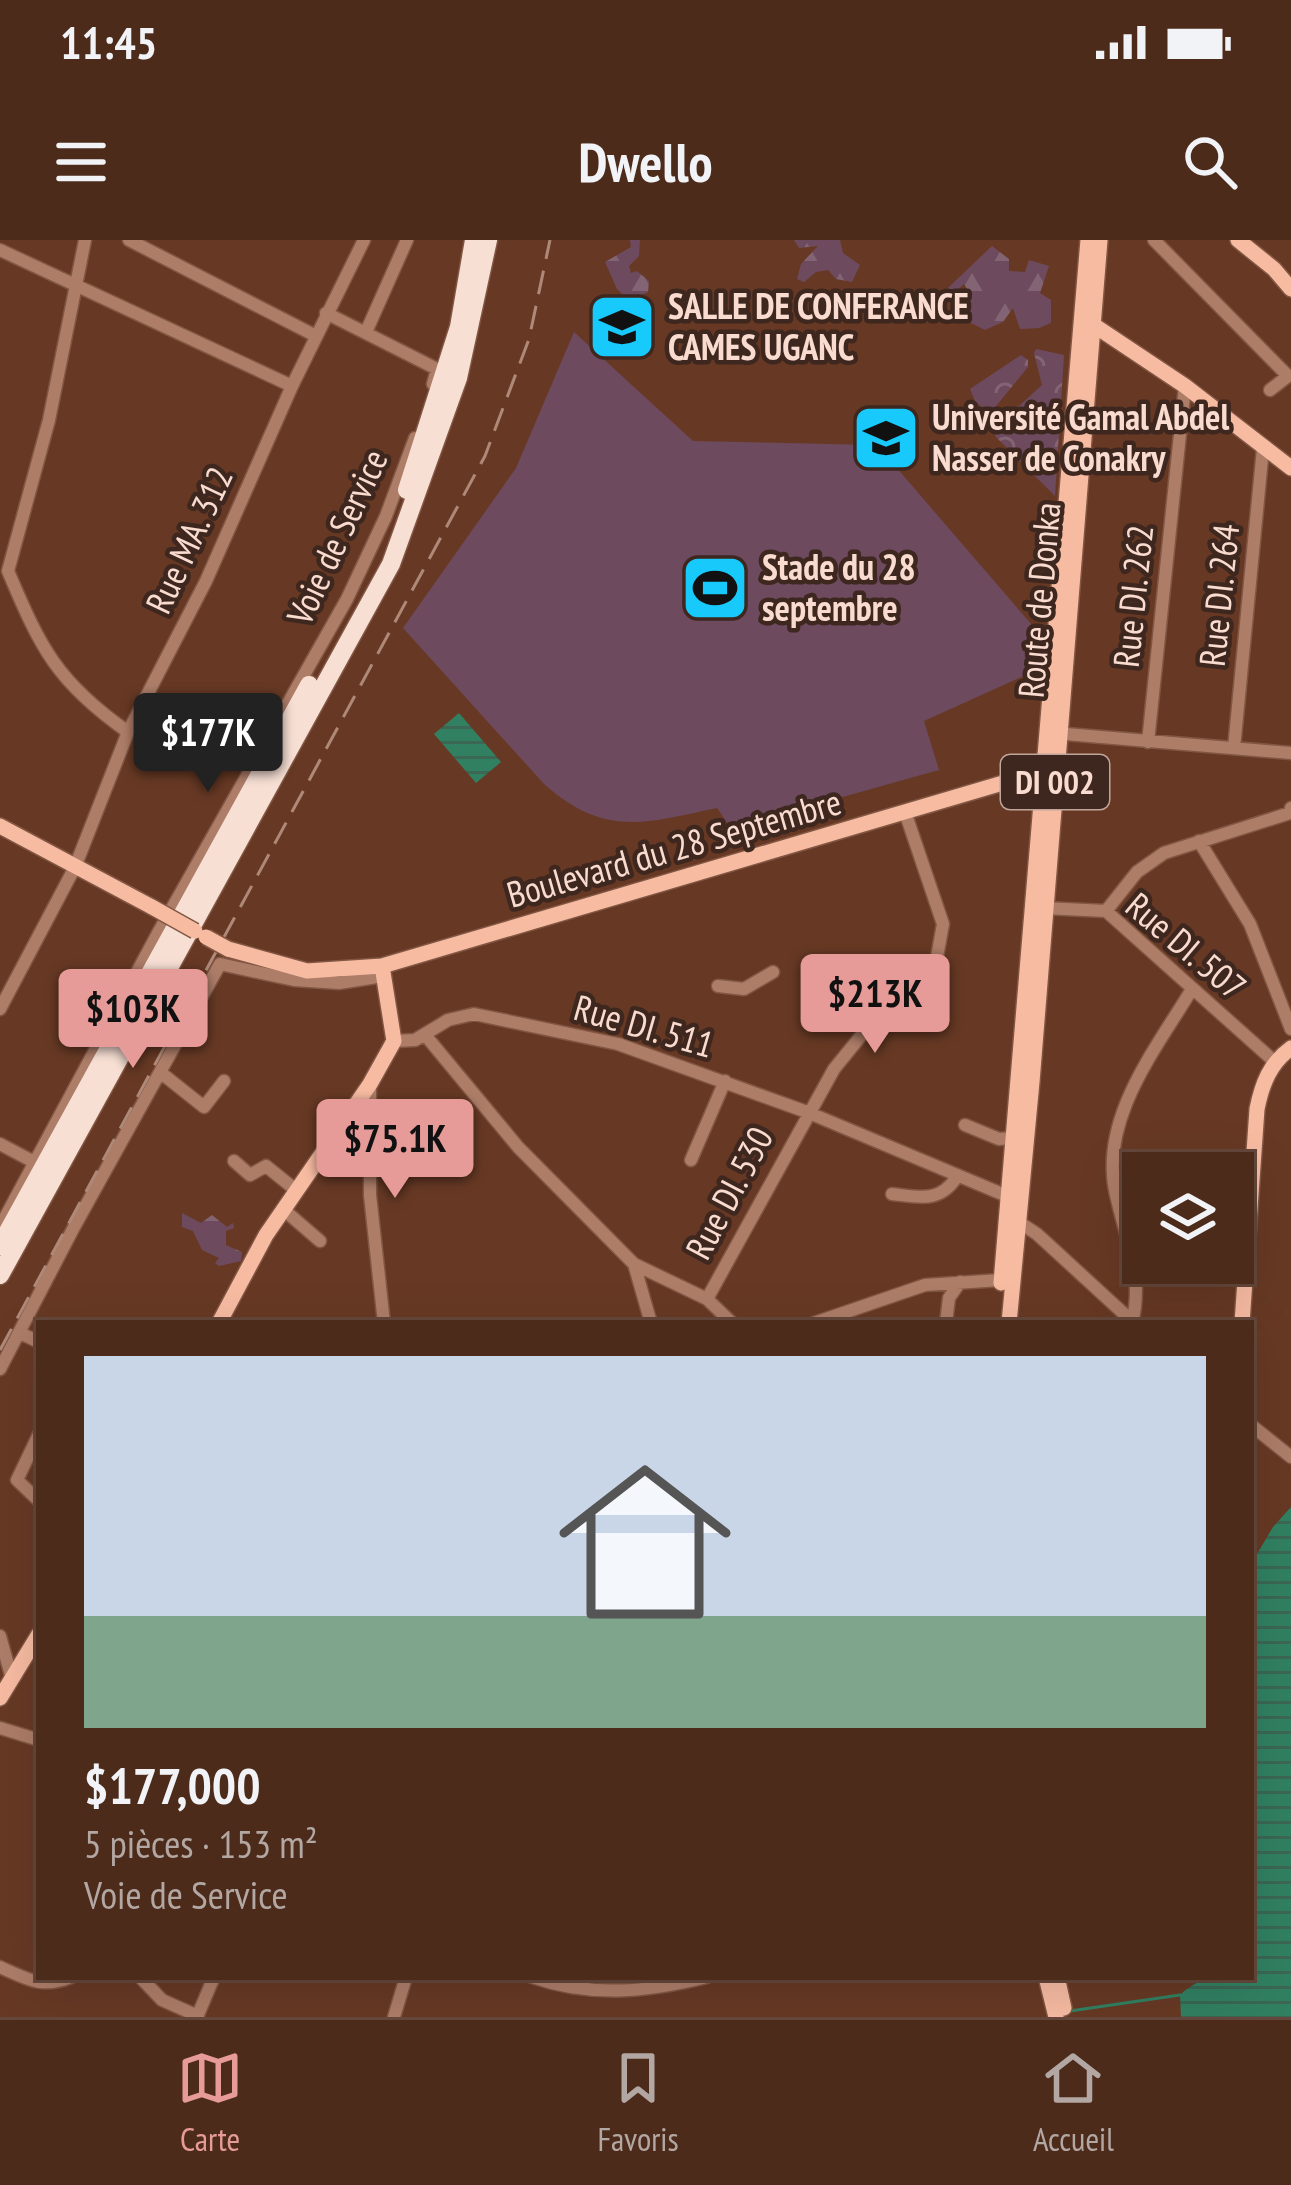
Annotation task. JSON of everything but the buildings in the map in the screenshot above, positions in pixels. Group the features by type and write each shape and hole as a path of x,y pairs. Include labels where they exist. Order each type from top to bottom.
{"highway":[{"path":"437,369 474,240"},
{"path":"0,1246 375,566 438,401 459,327 474,240"},
{"path":"53,1179 121,1078 347,658 391,564 458,378 488,240"},
{"path":"0,1276 391,564"}],"main road":[{"name":"Route de Donka","path":"998,1320 1053,733 1087,321 1088,240"},
{"name":"Route de Donka","path":"1087,321 1100,240"},
{"path":"1238,240 1291,289"},
{"path":"1087,321 1185,386 1291,468"},
{"name":"Route de Donka","path":"1009,1320 1033,1082 1049,770"},
{"name":"Boulevard du 28 Septembre","path":"75,867 227,949 307,970 382,971 1049,770"},
{"path":"0,826 75,867"},
{"path":"224,1320 283,1209 370,1084 394,1041 382,971"},
{"path":"1242,1320 1257,1109 1275,1062 1291,1048"},
{"path":"0,1698 36,1639"},
{"path":"1047,1980 1059,2009"}],"street":[{"path":"85,240 49,420 8,571 50,658 82,700 128,732"},
{"path":"129,240 316,336"},
{"name":"Rue MA. 312","path":"0,1009 75,867 128,732 206,581 292,386 364,240"},
{"path":"366,332 407,240"},
{"path":"1154,240 1288,376 1270,390"},
{"path":"0,250 292,386"},
{"path":"326,314 437,369"},
{"name":"Voie de Service","path":"0,1227 356,581 393,497 437,369"},
{"name":"Rue DI. 262","path":"1148,742 1185,386"},
{"name":"Rue DI. 264","path":"1234,748 1263,448"},
{"path":"1053,733 1291,753"},
{"name":"Rue DI. 530","path":"707,1299 806,1112 834,1069 878,1015 937,957 943,924 904,812"},
{"path":"1106,911 1137,872 1164,853 1290,812"},
{"path":"1199,841 1250,923 1291,1029"},
{"name":"Rue DI. 507","path":"1044,908 1106,911 1275,1062"},
{"path":"0,1369 220,964 294,980 339,983 382,971"},
{"path":"718,986 744,989 773,972"},
{"path":"1133,1320 1138,1295 1128,1231 1115,1193 1118,1128 1130,1093 1192,989"},
{"name":"Rue DI. 511","path":"394,1041 426,1036 448,1020 474,1014 618,1044 806,1112 1007,1196"},
{"path":"426,1036 518,1147 634,1264 707,1299 729,1320"},
{"path":"160,1072 204,1108 224,1081"},
{"path":"691,1160 724,1081"},
{"path":"370,1084 370,1195 384,1320"},
{"path":"965,1125 1012,1138"},
{"path":"0,1144 34,1162"},
{"path":"233,1161 250,1175 266,1166 297,1191"},
{"path":"892,1194 936,1197 956,1178"},
{"path":"283,1209 320,1241"},
{"path":"1017,1221 1131,1320"},
{"path":"634,1264 650,1320"},
{"path":"821,1320 925,1285 1001,1280"},
{"path":"946,1320 949,1298 960,1282"},
{"path":"863,1320 868,1301"},
{"path":"20,1333 36,1341"},
{"path":"1254,1427 1291,1456"},
{"path":"36,1440 17,1480 36,1498"},
{"path":"0,1636 12,1679"},
{"path":"0,1727 36,1739"},
{"path":"0,1967 37,1984 63,1980"},
{"path":"143,1980 163,2000 198,2017 213,1980"},
{"path":"394,2017 405,1980"},
{"path":"541,1980 606,1993 694,1980"}],"green space":[{"path":"630,240 640,240 639,256 629,266 631,273 637,271 649,281 648,292 630,301 617,289 605,262 631,247"},
{"path":"794,240 840,240 843,253 860,265 852,282 836,279 828,270 804,282 797,279 801,264 818,246 799,248"},
{"path":"992,246 1009,259 1009,271 1025,272 1029,260 1049,266 1040,293 1051,300 1051,323 1020,329 1013,308 1003,322 985,330 967,321 961,305 967,289 964,284 934,312 928,307"},
{"name":"Stade du 28 septembre","path":"574,332 693,441 877,445 1032,625 1026,675 924,721 939,770 728,824 717,808 647,821 607,819 587,813 544,784 403,628 516,468"},
{"path":"1036,349 1064,355 1055,496 995,436 997,426 1042,385"},
{"path":"1021,355 1028,367 987,412 970,389"},
{"path":"182,1213 201,1223 212,1215 227,1227 233,1223 234,1228 226,1231 226,1245 242,1252 241,1261 215,1263 219,1258 202,1250 193,1231 182,1227"}],"shaded area":[{"path":"459,713 501,762 476,783 434,734"},
{"path":"1291,1507 1291,2017 1181,2017 1180,1995 1196,1983 1254,1980 1254,1559"}],"waterway":[{"path":"1070,2011 1180,1995"}],"railway":[{"path":"0,1350 485,456 529,339 550,240"}],"place":[{"name":"SALLE DE CONFERANCE CAMES UGANC","path":"622,327"},
{"name":"Université Gamal Abdel Nasser de Conakry","path":"886,438"},
{"name":"Stade du 28 septembre","path":"715,588"}]}
